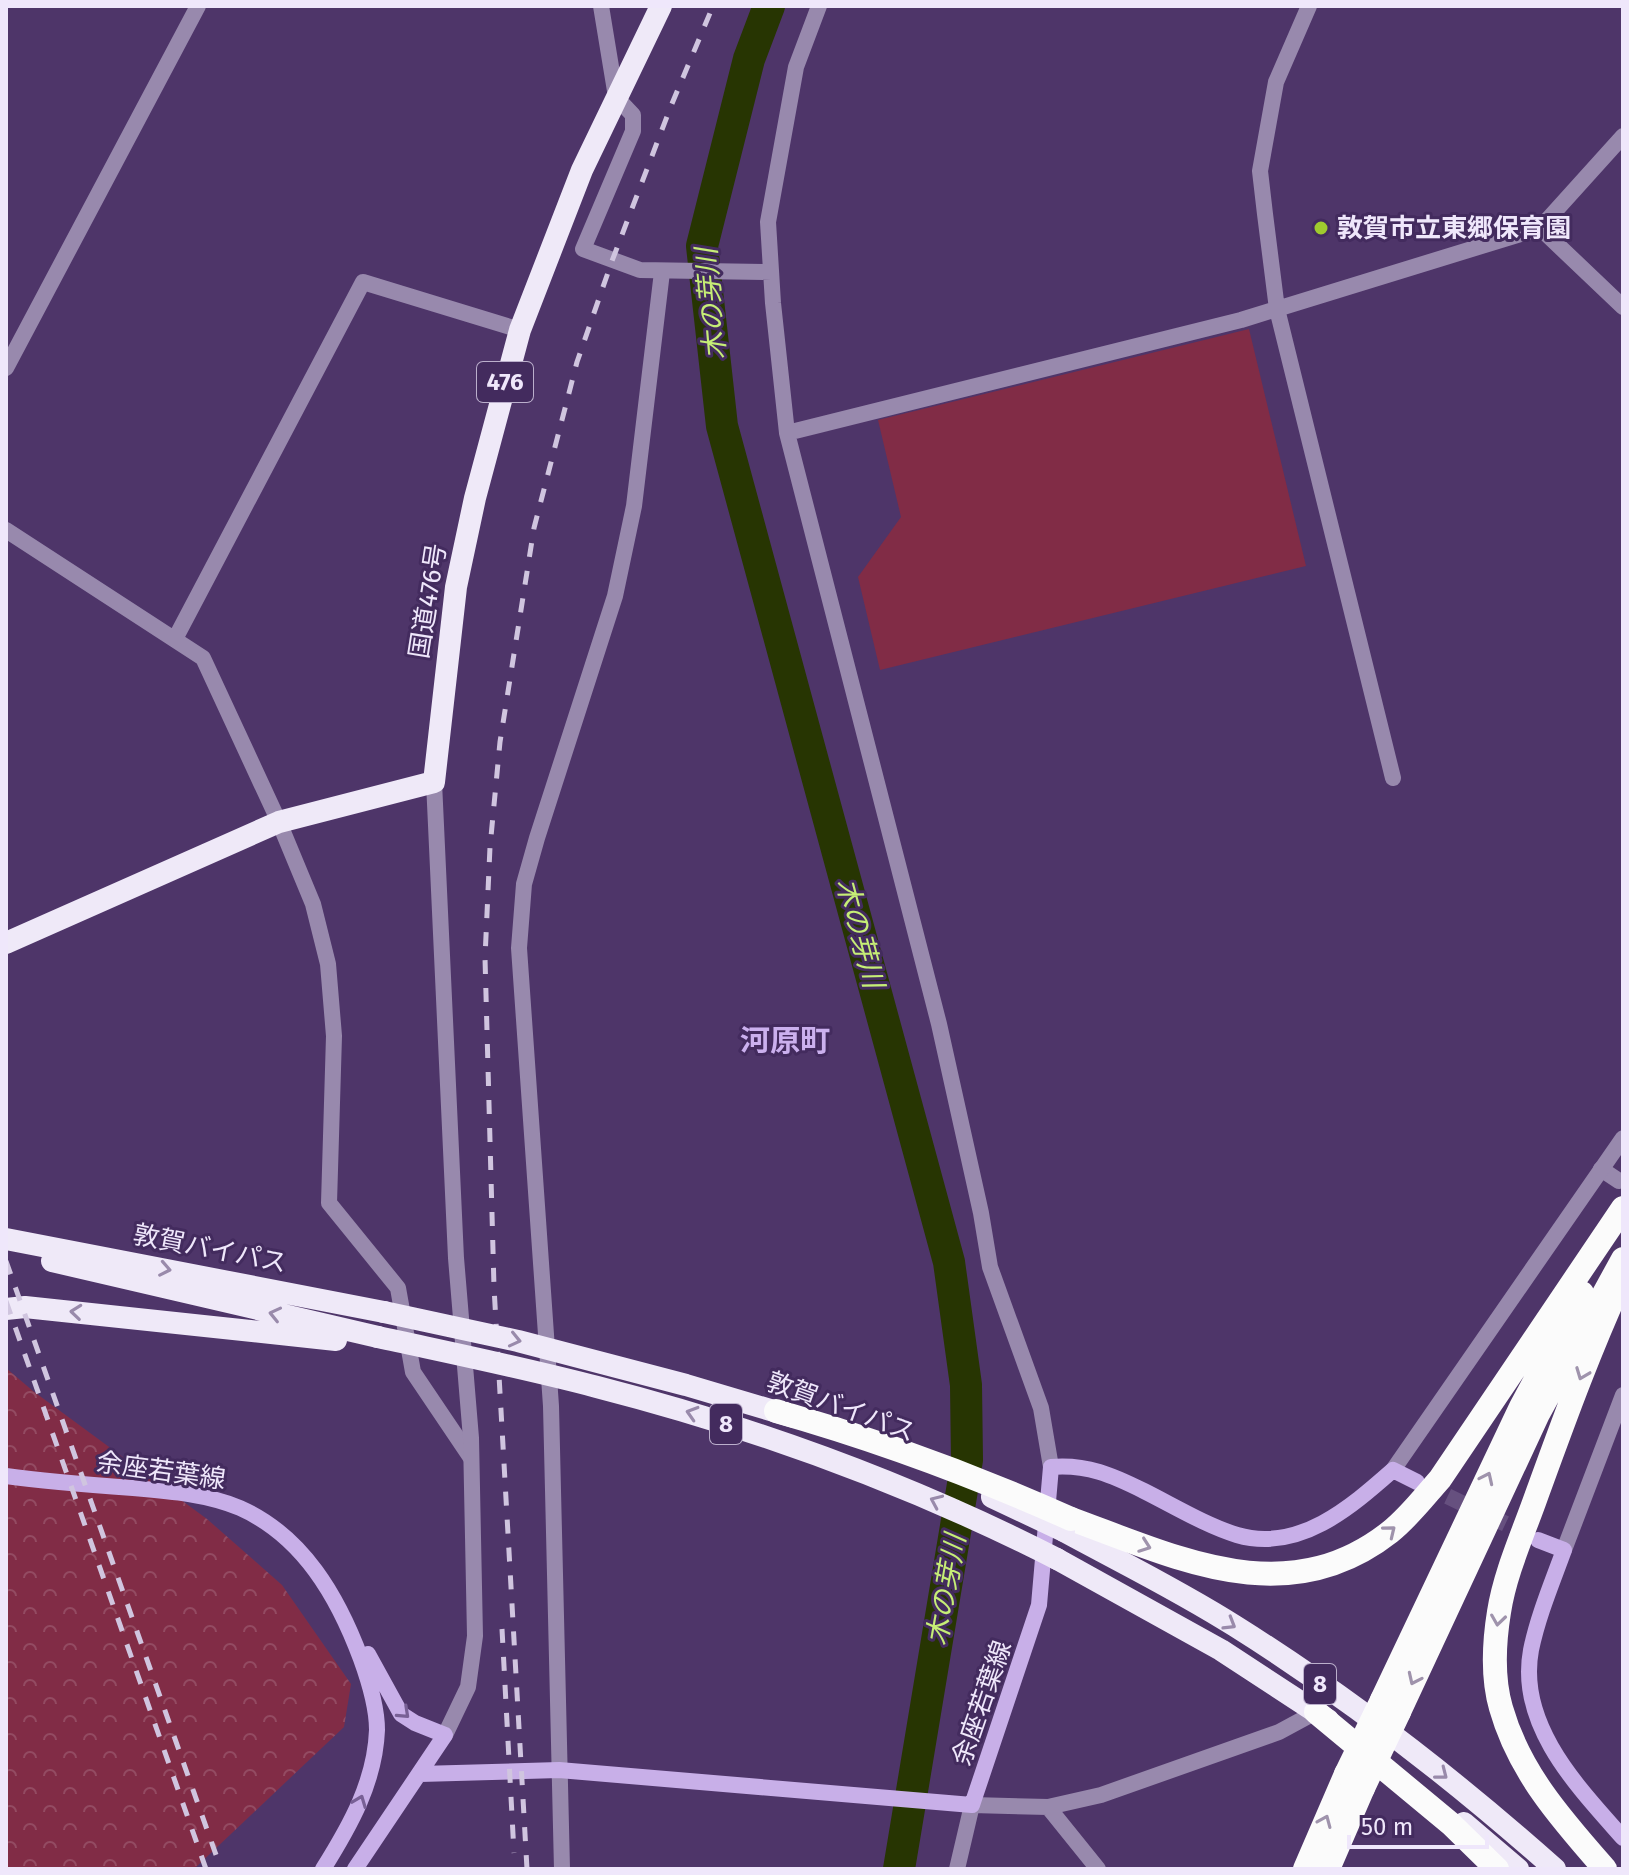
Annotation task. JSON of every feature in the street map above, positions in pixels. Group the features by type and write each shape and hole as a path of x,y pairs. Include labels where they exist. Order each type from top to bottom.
{"highway":[{"name":"国道476号","path":"434,782 456,587 475,498 520,330 582,170 661,6"},
{"path":"6,943 279,822 434,782"},
{"path":"776,1411 935,1461 1068,1525 1188,1561 1250,1574 1306,1572 1335,1564 1363,1550 1390,1532 1415,1509 1440,1479 1623,1208"},
{"path":"1390,1706 1521,1407 1623,1224"},
{"path":"6,1230 111,1258"},
{"name":"敦賀バイパス","path":"6,1239 518,1341 776,1411"},
{"name":"敦賀バイパス","path":"6,1250 377,1341 438,1350 599,1387 763,1435 920,1493 1057,1559 1221,1650 1394,1768 1518,1869"},
{"path":"1305,1869 1354,1781 1538,1414 1623,1259"},
{"path":"1605,1869 1542,1794 1510,1736 1495,1676 1495,1641 1499,1608 1525,1527 1584,1367 1623,1277"},
{"path":"12,1306 377,1341"},
{"name":"8","path":"1068,1525 1234,1625 1320,1684 1440,1772 1555,1869"},
{"path":"1316,1712 1451,1824 1497,1869"},
{"path":"1328,1869 1354,1781"}],"main road":[{"path":"1051,1467 1072,1465 1099,1470 1238,1535 1254,1537 1286,1536 1315,1528 1351,1506 1393,1470 1417,1482"},
{"name":"余座若葉線","path":"420,1774 559,1770 972,1805 1039,1605 1051,1467"},
{"name":"余座若葉線","path":"6,1476 186,1494 238,1507 260,1518 297,1548 324,1580 397,1709 415,1723 445,1735"},
{"path":"1538,1540 1564,1550 1538,1621 1530,1653 1529,1679 1533,1703 1554,1753 1583,1793 1623,1838"},
{"name":"余座若葉線","path":"323,1869 362,1799 375,1749 375,1708 349,1626"},
{"path":"355,1869 445,1735"}],"street":[{"path":"6,368 198,6"},
{"path":"601,6 616,97 633,115 633,131 583,249 640,270 771,272"},
{"path":"819,6 796,67 768,222 787,433 939,1024 990,1267 1041,1408 1051,1467"},
{"path":"1309,6 1276,82 1260,171 1277,309 1393,778"},
{"path":"787,433 1277,309 1540,228 1623,136"},
{"path":"1540,228 1623,307"},
{"path":"562,1869 551,1406 519,948 524,884 615,596 634,506 667,272"},
{"path":"175,639 363,282 520,330"},
{"path":"6,530 203,658 279,822 313,904 328,964 334,1036 329,1203 398,1288 413,1372 471,1458"},
{"path":"434,782 456,1258 471,1458 474,1652 468,1687 445,1735"},
{"path":"1393,1470 1623,1138"},
{"path":"1601,1169 1619,1181"},
{"path":"1564,1550 1620,1411 1623,1395"},
{"path":"957,1869 972,1805 1048,1807 1101,1795 1279,1732 1316,1712"},
{"path":"1048,1807 1098,1869"}],"green space":[{"path":"1249,329 1306,566 880,670 858,577 901,517 878,420"},
{"path":"6,1368 207,1519 282,1585 351,1684 344,1727 194,1869 6,1869"}],"waterway":[{"name":"木の芽川","path":"769,6 749,59 702,246 722,426 949,1262 966,1385 967,1460 899,1869"}],"tunnel":[{"path":"1426,1486 1531,1536"}],"railway":[{"path":"527,1869 494,1287 485,958 490,847 500,742 534,528 577,362 671,106 713,6"},
{"path":"6,1261 221,1869"},
{"path":"6,1301 206,1869"},
{"path":"502,1629 514,1853"}],"place":[{"name":"敦賀市立東郷保育園","path":"1321,228"}],"district":[{"name":"河原町","path":"785,1041"}]}
